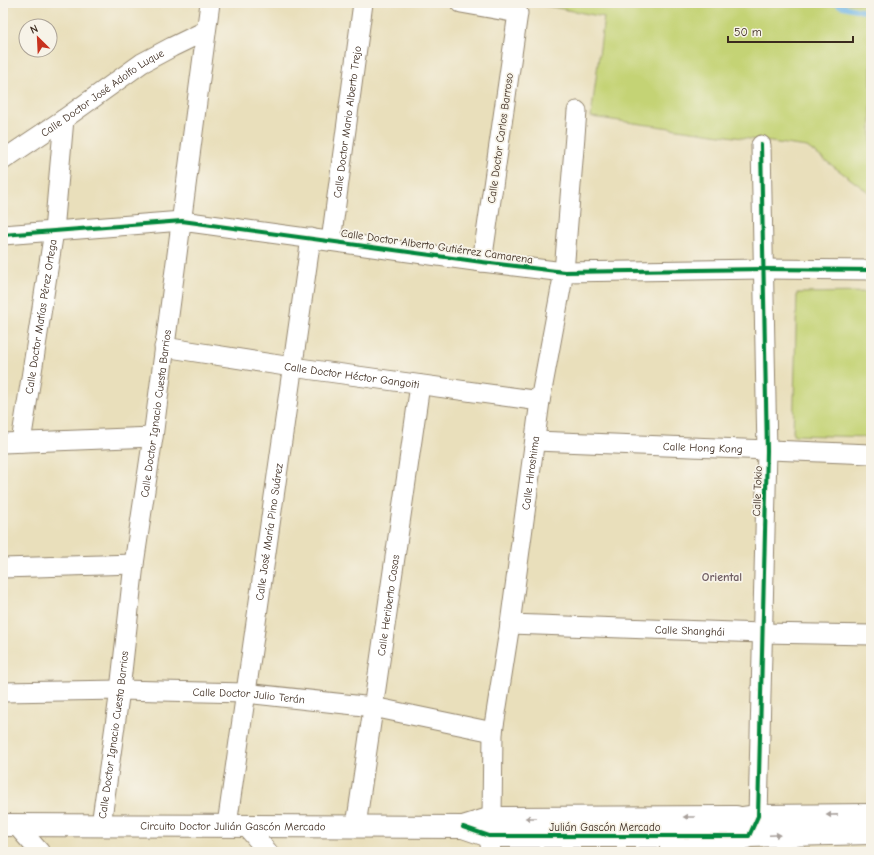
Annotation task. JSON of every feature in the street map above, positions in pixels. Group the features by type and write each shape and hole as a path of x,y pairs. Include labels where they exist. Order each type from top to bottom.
{"street":[{"name":"Calle Doctor Ignacio Cuesta Barrios","path":"101,825 120,690 134,564 153,437 182,221 205,31 210,3"},
{"name":"Calle Doctor Mario Alberto Trejo","path":"331,241 363,3"},
{"name":"Calle Doctor Carlos Barroso","path":"461,3 518,13 482,262"},
{"name":"Calle Doctor José Adolfo Luque","path":"3,160 64,119 142,63 205,31"},
{"name":"Calle Hiroshima","path":"491,836 493,732 510,624 540,401 564,272 577,111"},
{"name":"Calle Doctor Matías Pérez Ortega","path":"12,443 54,231 64,119"},
{"name":"Calle Tokio","path":"754,823 762,633 767,451 761,145"},
{"name":"Calle Doctor Alberto Gutiérrez Camarena","path":"3,235 182,221 564,272 763,269 871,270"},
{"name":"Calle José María Pino Suárez","path":"236,825 245,693 311,238"},
{"name":"Calle Doctor Héctor Gangoiti","path":"164,347 292,367 540,401"},
{"name":"Calle Heriberto Casas","path":"356,826 420,385"},
{"path":"12,443 153,437"},
{"name":"Calle Hong Kong","path":"535,441 871,454"},
{"path":"3,568 134,564"},
{"name":"Calle Shanghái","path":"510,624 762,633 871,635"},
{"name":"Calle Doctor Julio Terán","path":"3,692 120,690 245,693 373,707 493,732"},
{"path":"712,852 754,823 871,815"},
{"path":"685,846 715,825 736,819 754,823 871,834"},
{"name":"Julián Gascón Mercado","path":"491,836 754,823"},
{"path":"10,825 40,852"},
{"name":"Circuito Doctor Julián Gascón Mercado","path":"10,825 463,827"},
{"path":"236,825 268,852"},
{"name":"Julián Gascón Mercado","path":"463,827 491,836 685,846"}],"green space":[{"path":"531,3 871,3 871,194 807,147 591,117 604,17"},
{"path":"871,292 871,437 793,435 797,293"}],"waterway":[{"path":"836,3 841,6 871,13"}],"cycle path":[{"path":"463,827 489,836 749,836 758,816 767,451 761,145"},
{"path":"3,235 182,221 564,272 763,269 871,270"}],"district":[{"name":"Oriental","path":"722,577"}]}
